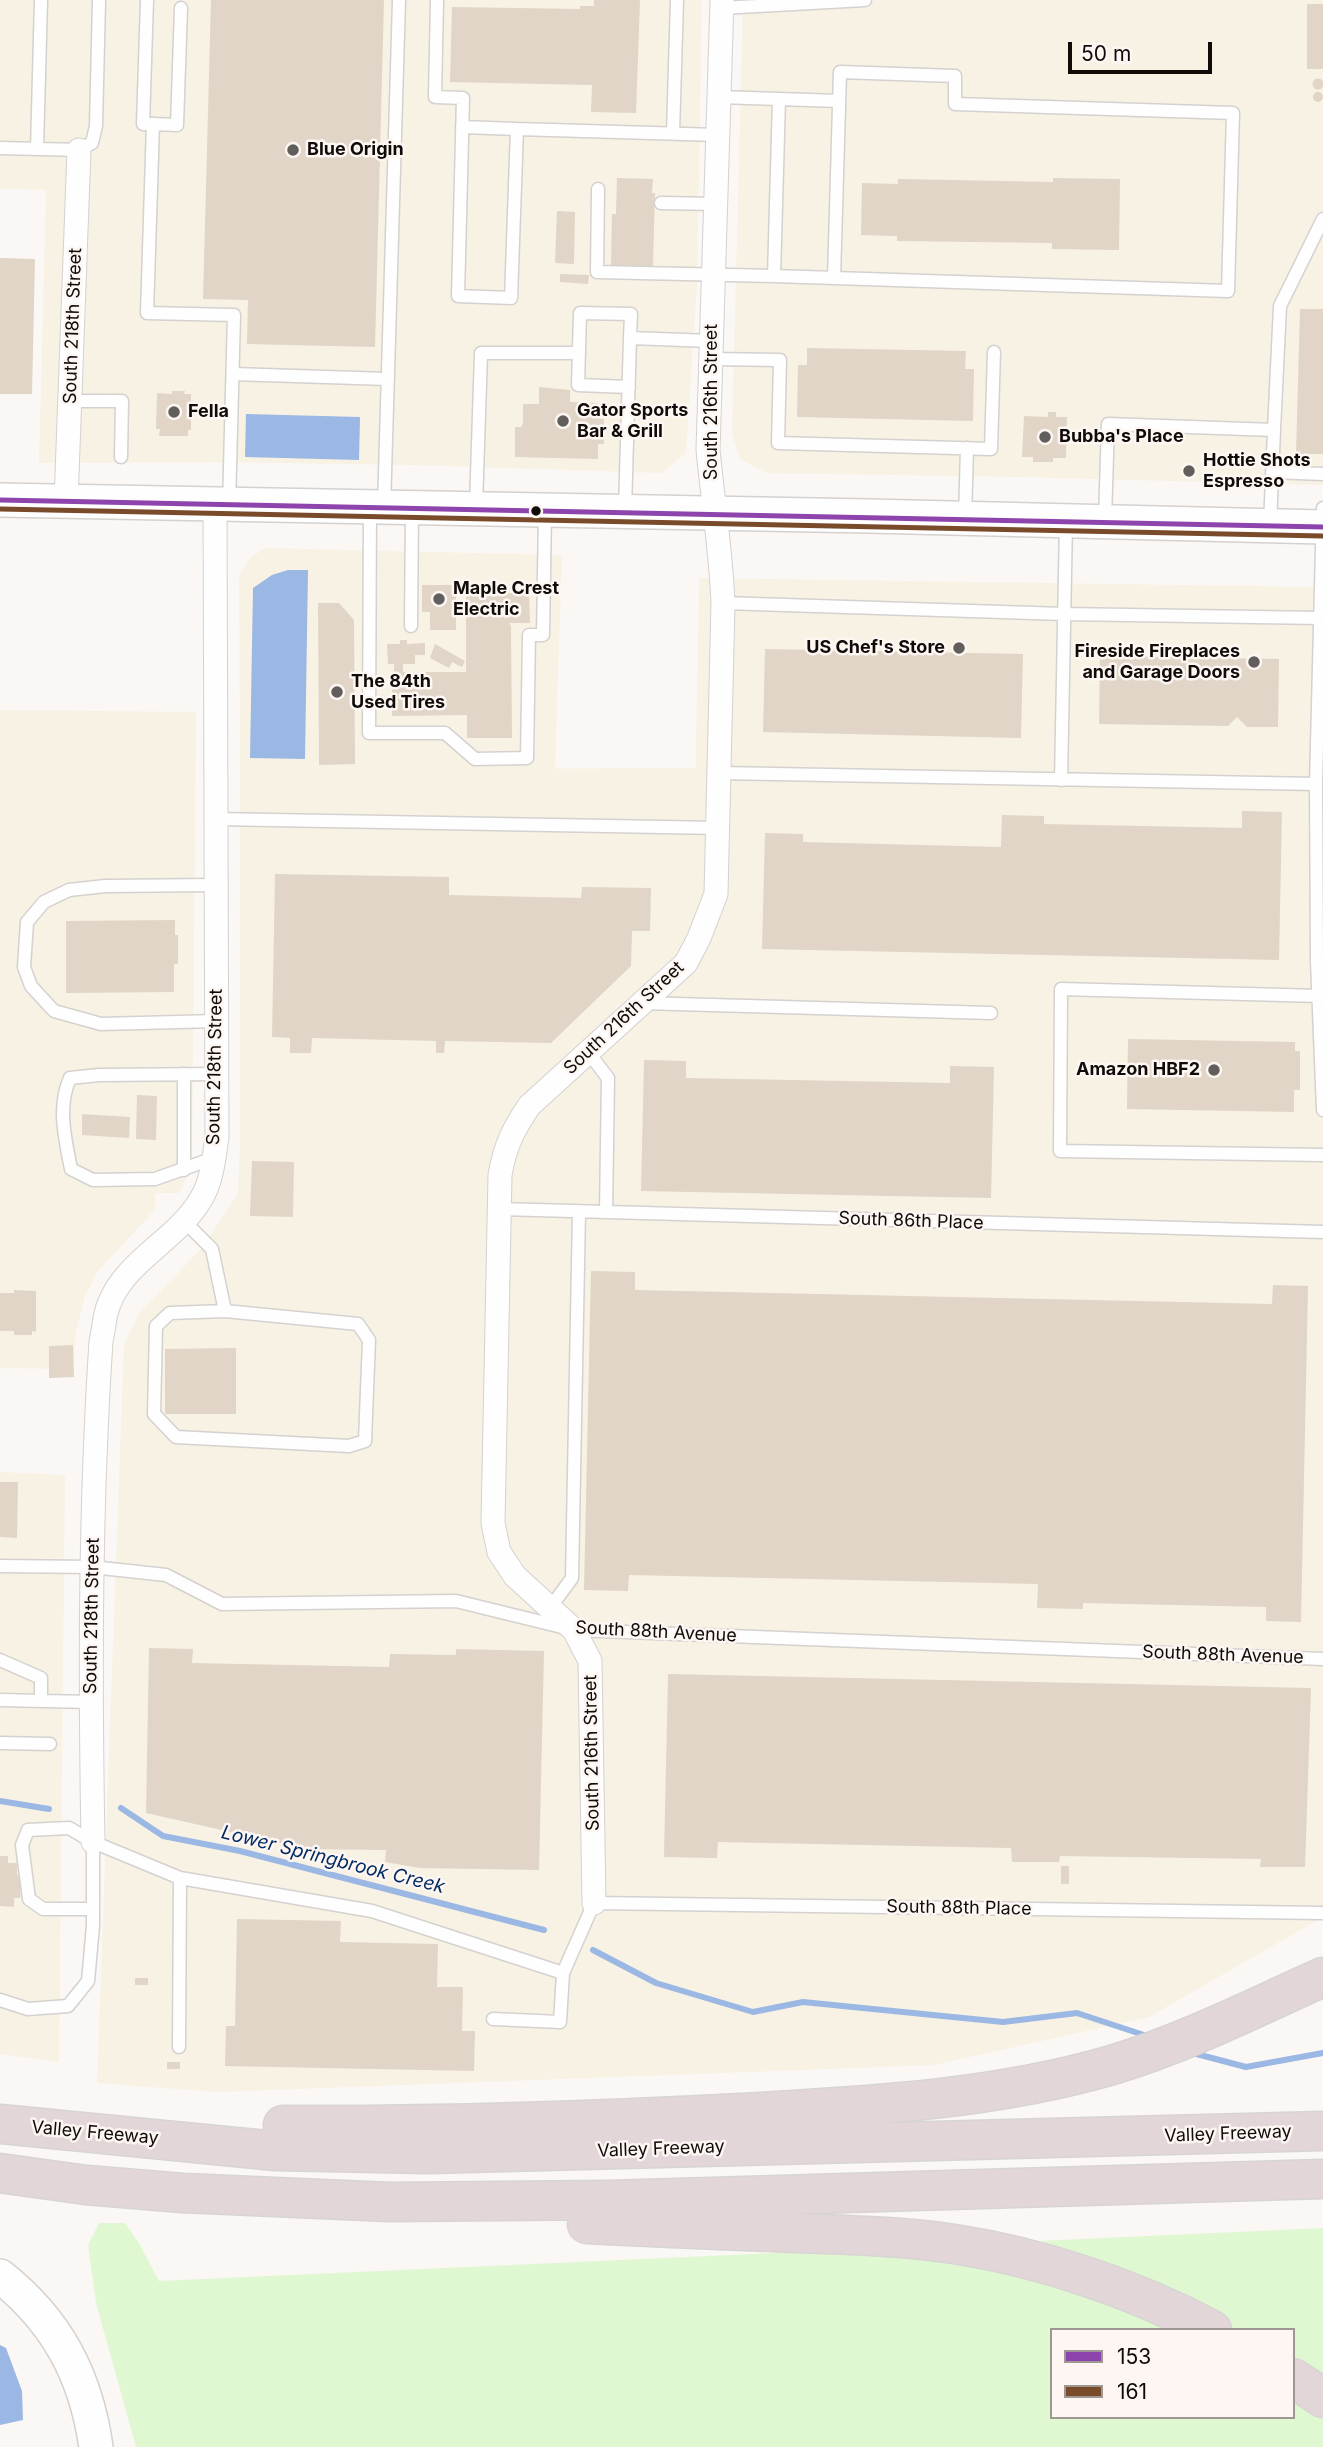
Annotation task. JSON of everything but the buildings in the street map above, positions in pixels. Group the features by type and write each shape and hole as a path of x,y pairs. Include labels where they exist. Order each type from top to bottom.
{"highway":[{"path":"82,2132 219,2125 549,2122 841,2108 1003,2089 1112,2065 1227,2021 1323,1977"},
{"name":"Valley Freeway","path":"0,2124 276,2151 428,2154 1323,2131"},
{"path":"0,2173 86,2185 183,2193 390,2202 609,2200 1323,2179"},
{"path":"390,2202 525,2221 834,2234 955,2244 1042,2264 1106,2285 1208,2328"},
{"path":"1295,2379 1323,2398"}],"main road":[{"path":"0,500 1323,527"},
{"path":"0,2276 59,2337 76,2370 89,2407 96,2447"}],"street":[{"name":"South 216th Street","path":"594,1903 590,1661 574,1630 515,1576 499,1552 494,1523 500,1209 504,1152 513,1131 529,1106 686,962 699,938 716,894 723,603 721,558 708,450 722,4"},
{"name":"South 218th Street","path":"66,502 79,150"},
{"name":"South 218th Street","path":"93,1842 90,1702 92,1567 101,1341 108,1305 124,1277 185,1222 202,1198 214,1158 217,1137 216,819 222,505"}],"lane":[{"path":"37,149 41,0"},
{"path":"0,148 79,150 92,143 96,126 99,0"},
{"path":"147,0 143,124 177,125 181,8"},
{"path":"399,0 388,379 389,508 369,733 445,733 475,759 527,758 529,635 543,635 545,511"},
{"path":"437,0 435,97 463,98 458,296 511,298 517,129"},
{"path":"673,133 677,0"},
{"path":"722,4 865,0"},
{"path":"598,189 597,272 1228,291 1233,113 955,104 955,76 840,72 834,278"},
{"path":"719,97 839,101"},
{"path":"774,276 779,99"},
{"path":"153,124 147,313 234,315 233,374 222,505"},
{"path":"462,127 718,135"},
{"path":"661,203 716,204"},
{"path":"1270,526 1280,306 1323,219"},
{"path":"625,513 629,387 630,338 631,314 580,313 578,385 629,387"},
{"path":"630,338 780,360 778,443 991,449 994,352"},
{"path":"476,510 481,353 579,353"},
{"path":"233,374 388,379"},
{"path":"70,401 122,401 121,457"},
{"path":"1104,523 1108,424 1274,430"},
{"path":"965,519 967,448"},
{"path":"1272,472 1323,474"},
{"path":"389,508 411,626"},
{"path":"1323,508 1316,784 1317,961 1323,1110"},
{"path":"1061,780 1066,522"},
{"path":"723,603 1064,614 1320,618"},
{"path":"720,773 1316,784"},
{"path":"216,819 718,828"},
{"path":"216,885 105,886 69,890 44,902 27,922 24,967 31,986 54,1011 101,1024 216,1021"},
{"path":"1320,996 1061,989 1060,1151 1323,1155"},
{"path":"641,1003 991,1013"},
{"path":"588,1052 608,1078 606,1212"},
{"path":"184,1074 184,1170"},
{"path":"214,1158 155,1179 93,1180 71,1169 63,1130 63,1093 70,1077 217,1074"},
{"name":"South 86th Place","path":"500,1209 1323,1232"},
{"path":"550,1608 572,1578 579,1212"},
{"path":"185,1222 212,1248 225,1311"},
{"path":"225,1311 358,1324 369,1340 365,1441 349,1446 176,1437 169,1431 154,1414 156,1326 170,1313 225,1311"},
{"name":"South 88th Avenue","path":"0,1566 92,1567 166,1575 222,1604 456,1601 574,1630 1323,1659"},
{"path":"0,1660 41,1678 41,1701"},
{"path":"0,1700 90,1702"},
{"path":"0,1743 50,1744"},
{"path":"93,1909 43,1909 29,1899 22,1845 28,1830 69,1828 93,1842 180,1878 372,1911 563,1973"},
{"path":"0,2000 28,2010 68,2006 88,1981 93,1909 93,1842"},
{"path":"179,2047 180,1878"},
{"path":"493,2019 560,2022 563,1973 594,1903"},
{"name":"South 88th Place","path":"594,1903 1323,1913"}],"shaded area":[{"path":"0,0 702,0 697,285 554,282 552,329 414,327 411,465 212,462 214,331 109,329 104,463 39,463 46,190 0,189"},
{"path":"743,0 1323,0 1323,302 1297,302 1287,314 1284,399 1020,392 1017,477 766,473 740,459 732,434"},
{"path":"553,282 697,285 686,453 661,473 411,465 414,327 552,329"},
{"path":"1297,302 1323,302 1323,485 1017,477 1019,392 1284,399 1287,314"},
{"path":"108,329 214,331 212,462 104,463"},
{"path":"265,548 562,555 555,769 240,770 239,575 250,558"},
{"path":"699,578 1323,587 1323,755 696,746"},
{"path":"0,710 196,712 192,1161 180,1193 155,1193 155,1210 97,1272 85,1297 76,1332 73,1369 0,1368"},
{"path":"696,746 1323,755 1323,1917 1149,2017 934,2065 218,2092 97,2083 124,1343 139,1313 202,1248 238,1193 240,770 696,768"},
{"path":"0,1472 65,1475 59,2062 0,2054"}],"green space":[{"path":"99,2223 125,2223 159,2281 1323,2228 1323,2447 136,2447 96,2303 88,2245"}],"water":[{"path":"246,414 360,417 359,460 245,457"},
{"path":"288,570 308,570 305,759 250,758 253,588 272,575"},
{"path":"0,2345 6,2348 22,2391 23,2420 0,2425"}],"waterway":[{"name":"Lower Springbrook Creek","path":"0,1801 49,1809"},
{"name":"Lower Springbrook Creek","path":"121,1808 163,1836 240,1851 544,1930"},
{"name":"Lower Springbrook Creek","path":"593,1950 656,1983 753,2012 803,2002 1003,2022 1077,2013 1150,2037"},
{"name":"Lower Springbrook Creek","path":"1189,2052 1246,2067 1323,2053"}],"transit line":[{"name":"153","path":"0,500 1323,527"},
{"name":"161","path":"0,509 1323,536"}],"place":[{"name":"Blue Origin","path":"293,150"},
{"name":"Fella","path":"174,412"},
{"name":"Gator Sports Bar & Grill","path":"563,421"},
{"name":"Bubba's Place","path":"1045,437"},
{"name":"Hottie Shots Espresso","path":"1189,471"},
{"name":"Maple Crest Electric","path":"439,599"},
{"name":"US Chef's Store","path":"959,648"},
{"name":"Fireside Fireplaces and Garage Doors","path":"1254,662"},
{"name":"The 84th Used Tires","path":"337,692"},
{"name":"Amazon HBF2","path":"1214,1070"}]}
